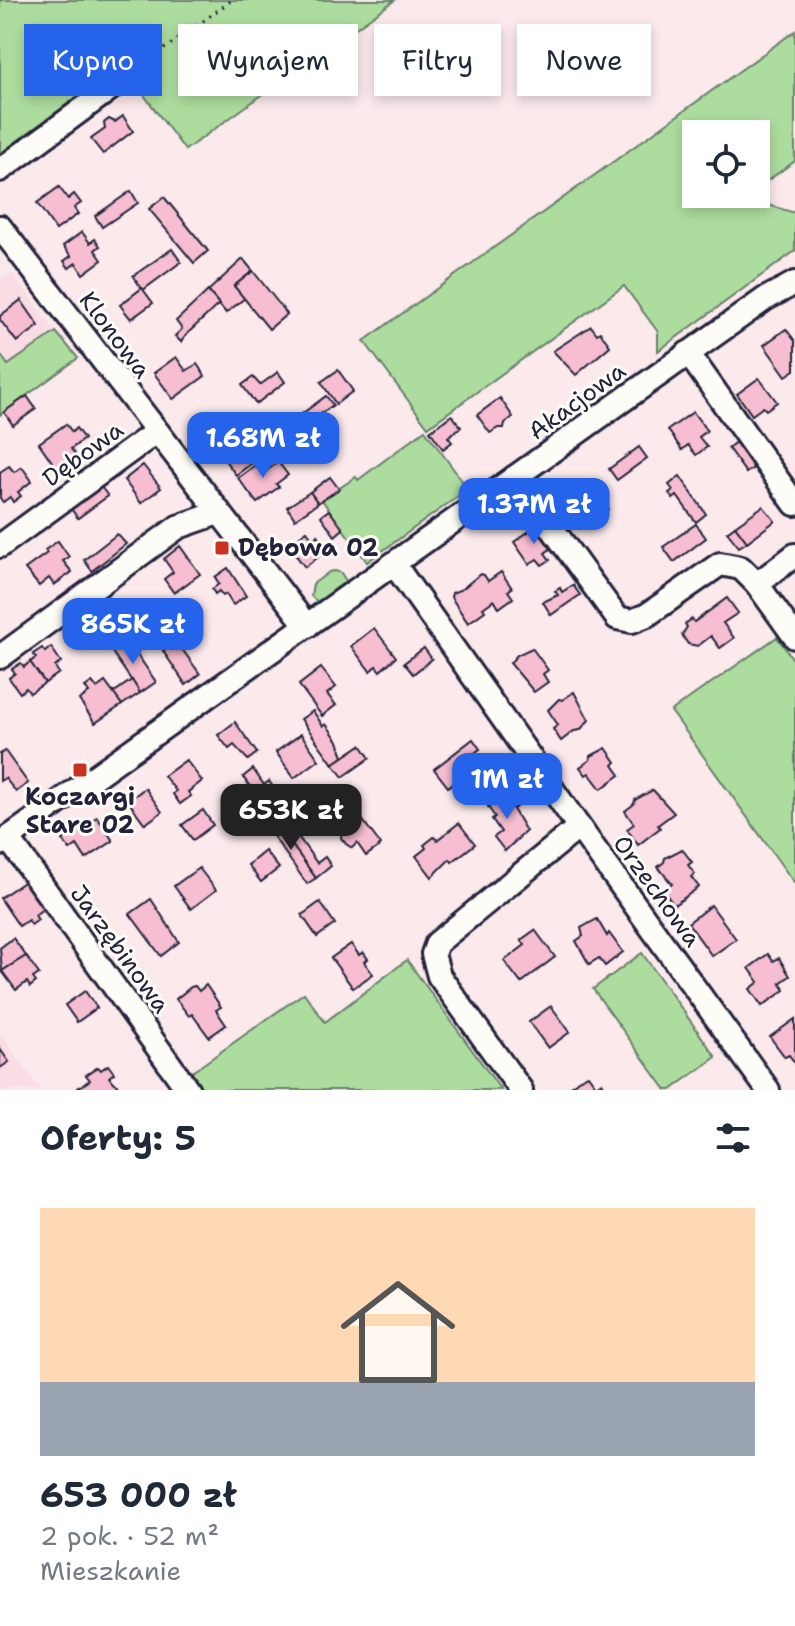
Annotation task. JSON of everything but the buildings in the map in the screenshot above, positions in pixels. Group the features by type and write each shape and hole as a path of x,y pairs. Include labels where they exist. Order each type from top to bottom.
{"street":[{"path":"0,170 100,96"},
{"name":"Klonowa","path":"0,227 307,626"},
{"name":"Akacjowa","path":"4,841 688,353 794,281"},
{"path":"688,353 795,504"},
{"name":"Dębowa","path":"0,546 156,432"},
{"path":"515,477 617,618 632,621 647,615 720,564 741,568 757,584 795,637"},
{"path":"0,657 178,527 218,513"},
{"path":"757,584 795,555"},
{"name":"Orzechowa","path":"394,564 768,1090"},
{"path":"521,1090 439,976 433,954 437,943 579,827"},
{"name":"Jarzębinowa","path":"4,841 188,1090"}],"path":[{"path":"162,51 232,0"}],"shaded area":[{"path":"12,273 56,332 8,365 0,354 0,281"},
{"path":"0,1033 40,1090 0,1090"}],"green space":[{"path":"0,0 395,0 358,26 358,24 178,24 178,96 261,96 185,150 145,96 162,96 162,24 24,24 24,96 91,96 0,160"},
{"path":"795,31 795,161 770,179 770,120 682,120 682,208 770,208 770,206 795,213 795,251 658,351 658,332 624,286 428,427 364,341"},
{"path":"56,332 78,358 0,415 0,354 8,365"},
{"path":"425,430 468,489 367,562 322,500 356,477 358,480"},
{"path":"335,571 341,573 346,581 322,600 316,601 311,596 313,584"},
{"path":"777,637 795,662 795,884 671,711"},
{"path":"642,953 716,1057 671,1090 666,1090 593,989"},
{"path":"407,960 501,1090 198,1090 188,1075 304,993 325,1022"}],"place":[{"name":"Dębowa 02","path":"222,548"},
{"name":"Koczargi Stare 02","path":"80,770"}]}
